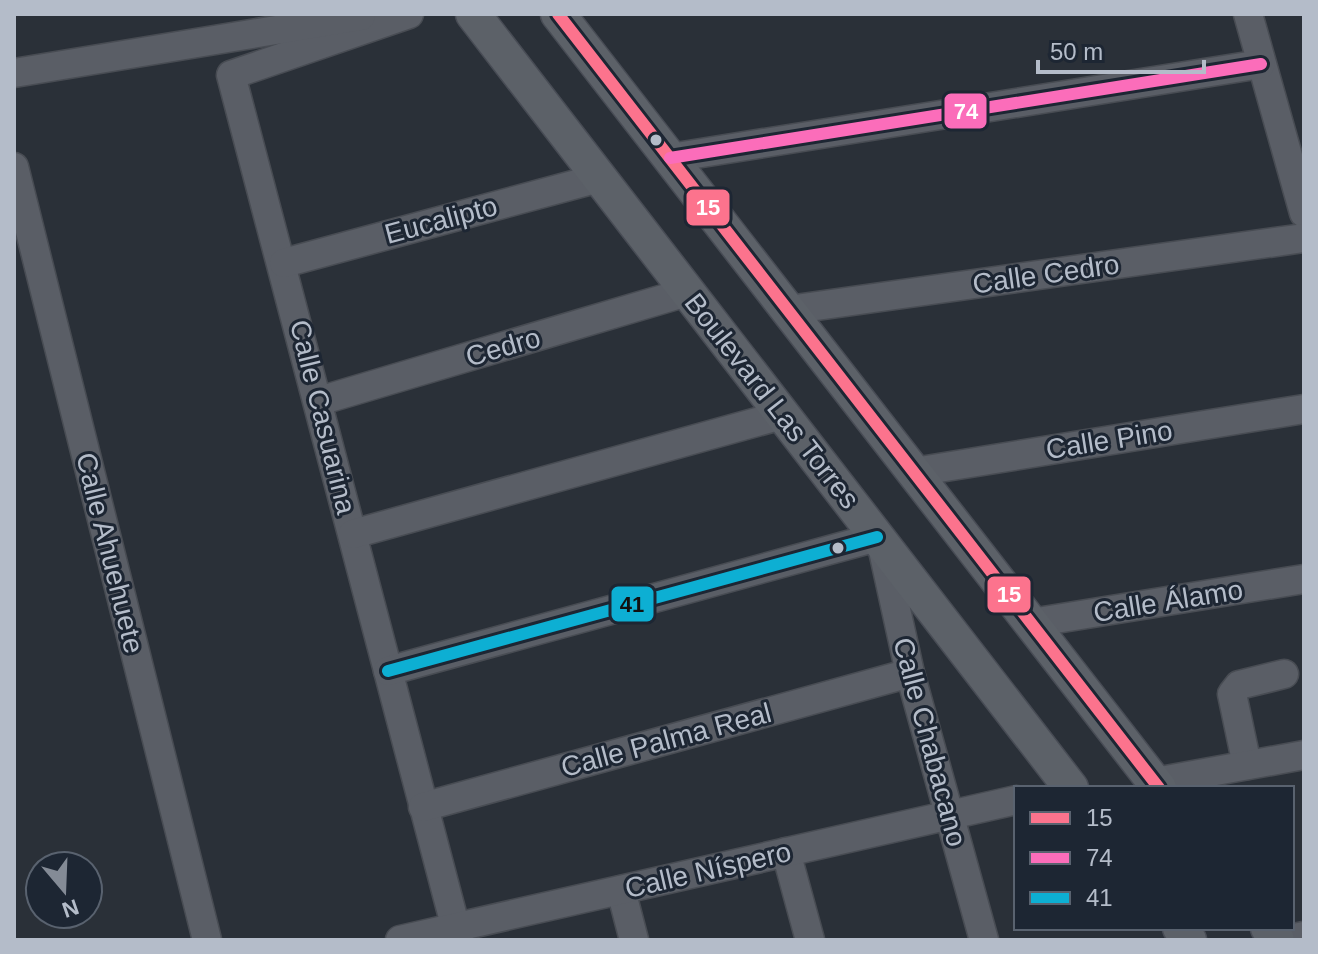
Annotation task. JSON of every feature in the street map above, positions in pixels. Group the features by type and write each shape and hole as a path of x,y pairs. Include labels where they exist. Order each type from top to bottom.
{"main road":[{"name":"Boulevard Las Torres","path":"473,14 1068,786"},
{"path":"558,14 1157,785"}],"street":[{"path":"14,73 373,14"},
{"name":"Calle Casuarina","path":"409,14 231,75 284,263 457,934"},
{"path":"1248,14 1304,213"},
{"path":"670,158 1261,64"},
{"name":"Calle Ahuehuete","path":"14,167 207,940"},
{"name":"Eucalipto","path":"284,263 599,178"},
{"name":"Calle Cedro","path":"788,310 1304,238"},
{"name":"Cedro","path":"319,401 687,292"},
{"name":"Calle Pino","path":"914,472 1304,409"},
{"path":"353,534 782,415"},
{"path":"388,671 879,540"},
{"name":"Calle Chabacano","path":"879,540 910,673 984,940"},
{"name":"Calle Álamo","path":"1031,623 1304,579"},
{"name":"Calle Palma Real","path":"423,807 910,673"},
{"path":"1247,765 1232,694 1239,685 1284,674"},
{"path":"1157,785 1304,755"},
{"name":"Calle Níspero","path":"400,940 457,934 621,890 1014,800"},
{"path":"786,852 810,940"},
{"path":"621,890 634,940"},
{"path":"1285,940 1304,936"}],"transit line":[{"name":"15","path":"558,14 1157,786"},
{"name":"74","path":"670,158 1261,64"},
{"name":"41","path":"388,671 877,537"}]}
